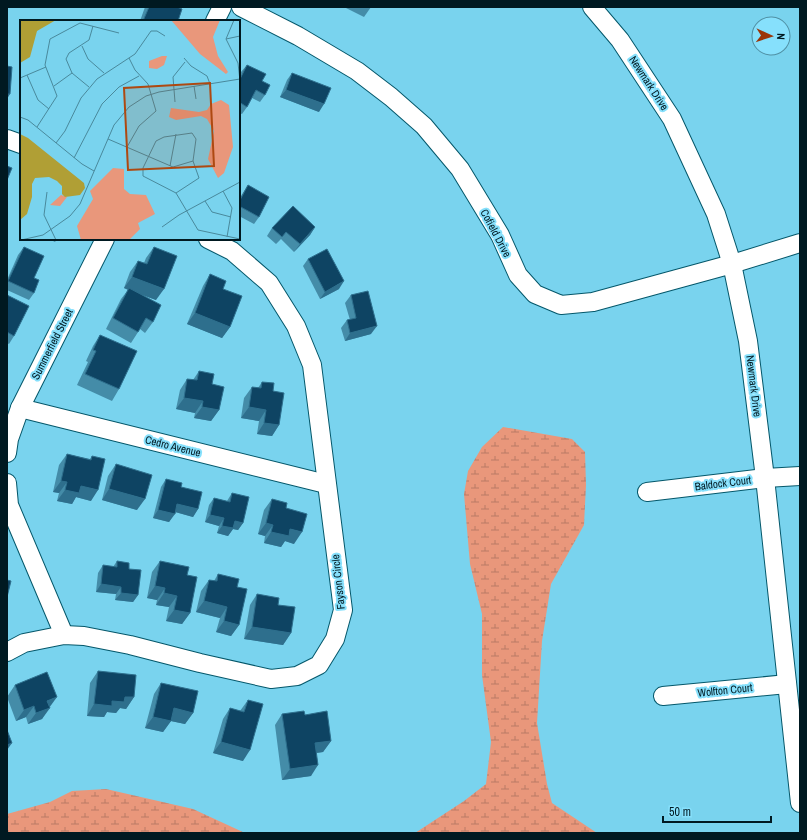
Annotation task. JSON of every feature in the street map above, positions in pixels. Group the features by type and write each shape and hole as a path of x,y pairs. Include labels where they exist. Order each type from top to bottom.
{"street":[{"path":"216,20 222,7"},
{"name":"Cofield Drive","path":"241,7 298,36 357,71 391,97 424,126 460,169 500,235 518,275 535,294 561,305 593,302 732,264 800,243"},
{"name":"Newmark Drive","path":"592,7 620,40 672,119 716,214 732,264 748,341 765,478 800,803"},
{"path":"7,139 20,144"},
{"name":"Summerfield Street","path":"7,453 9,439 20,408 104,240"},
{"name":"Fayson Circle","path":"7,652 24,643 64,635 84,636 130,645 271,679 297,676 319,664 335,639 343,610 312,365 296,326 269,283 232,251 210,240"},
{"name":"Cedro Avenue","path":"20,408 326,484"},
{"name":"Baldock Court","path":"647,492 765,478 800,476"},
{"path":"7,483 9,505 64,635"},
{"name":"Wolfton Court","path":"663,696 787,684"}],"green space":[{"path":"503,427 572,439 585,452 586,485 584,525 551,584 542,641 537,723 547,784 552,803 597,833 415,833 464,801 486,784 491,742 482,675 482,614 470,564 464,494 468,471 482,447"},
{"path":"106,789 193,809 245,833 7,833 7,814 50,802 72,791"}],"building":[{"path":"149,7 177,7 182,9 178,20 143,20"},
{"path":"247,65 266,74 262,81 270,85 265,95 256,90 247,107 240,103 240,79"},
{"path":"7,66 12,67 10,94 7,94"},
{"path":"292,73 331,88 324,104 286,90"},
{"path":"7,166 12,168 7,180"},
{"path":"248,185 269,197 259,217 240,207 240,200"},
{"path":"293,206 315,227 300,244 286,232 282,237 272,228"},
{"path":"24,247 44,256 34,278 39,280 34,293 8,281"},
{"path":"154,247 177,256 164,289 132,277 138,261 147,264"},
{"path":"327,249 344,281 325,292 308,259"},
{"path":"210,274 226,281 223,289 242,296 230,327 195,313"},
{"path":"129,288 161,305 153,322 146,318 138,332 113,318"},
{"path":"368,291 377,326 350,333 347,320 356,318 351,295"},
{"path":"7,295 29,306 14,336 7,332"},
{"path":"100,335 137,351 119,389 85,374 96,351 93,350"},
{"path":"199,371 214,374 212,384 224,387 219,410 202,407 203,401 184,398 187,379 197,380"},
{"path":"262,382 274,383 273,391 284,393 279,425 264,423 266,410 249,407 252,387 261,388"},
{"path":"67,454 91,460 92,456 105,459 98,490 81,486 79,493 65,490 67,482 61,481"},
{"path":"116,464 152,475 145,499 109,489"},
{"path":"166,479 182,483 181,487 202,492 198,509 177,504 175,514 158,510"},
{"path":"232,493 249,497 243,523 235,521 233,528 222,526 224,518 210,515 214,498 230,502"},
{"path":"272,499 287,503 286,508 307,514 302,532 290,529 289,536 271,532 273,525 266,523"},
{"path":"117,561 129,563 129,569 141,570 138,595 121,593 121,587 101,584 103,565 117,567"},
{"path":"160,561 189,567 187,575 197,577 190,613 174,610 177,596 164,593 165,588 155,586"},
{"path":"218,574 239,579 237,587 247,589 239,625 224,621 227,607 204,601 209,580 217,581"},
{"path":"7,580 11,581 7,597"},
{"path":"257,594 279,598 278,605 295,607 291,633 252,627"},
{"path":"98,671 136,675 134,697 125,697 124,702 112,701 112,706 94,704"},
{"path":"47,672 57,697 47,701 50,708 36,713 34,706 24,710 15,685"},
{"path":"161,683 198,691 193,713 174,708 171,721 153,717"},
{"path":"248,700 263,704 250,750 221,742 230,708 244,712"},
{"path":"304,711 305,715 327,711 331,741 315,743 318,765 290,769 282,714"},
{"path":"7,730 12,743 7,745"}]}
